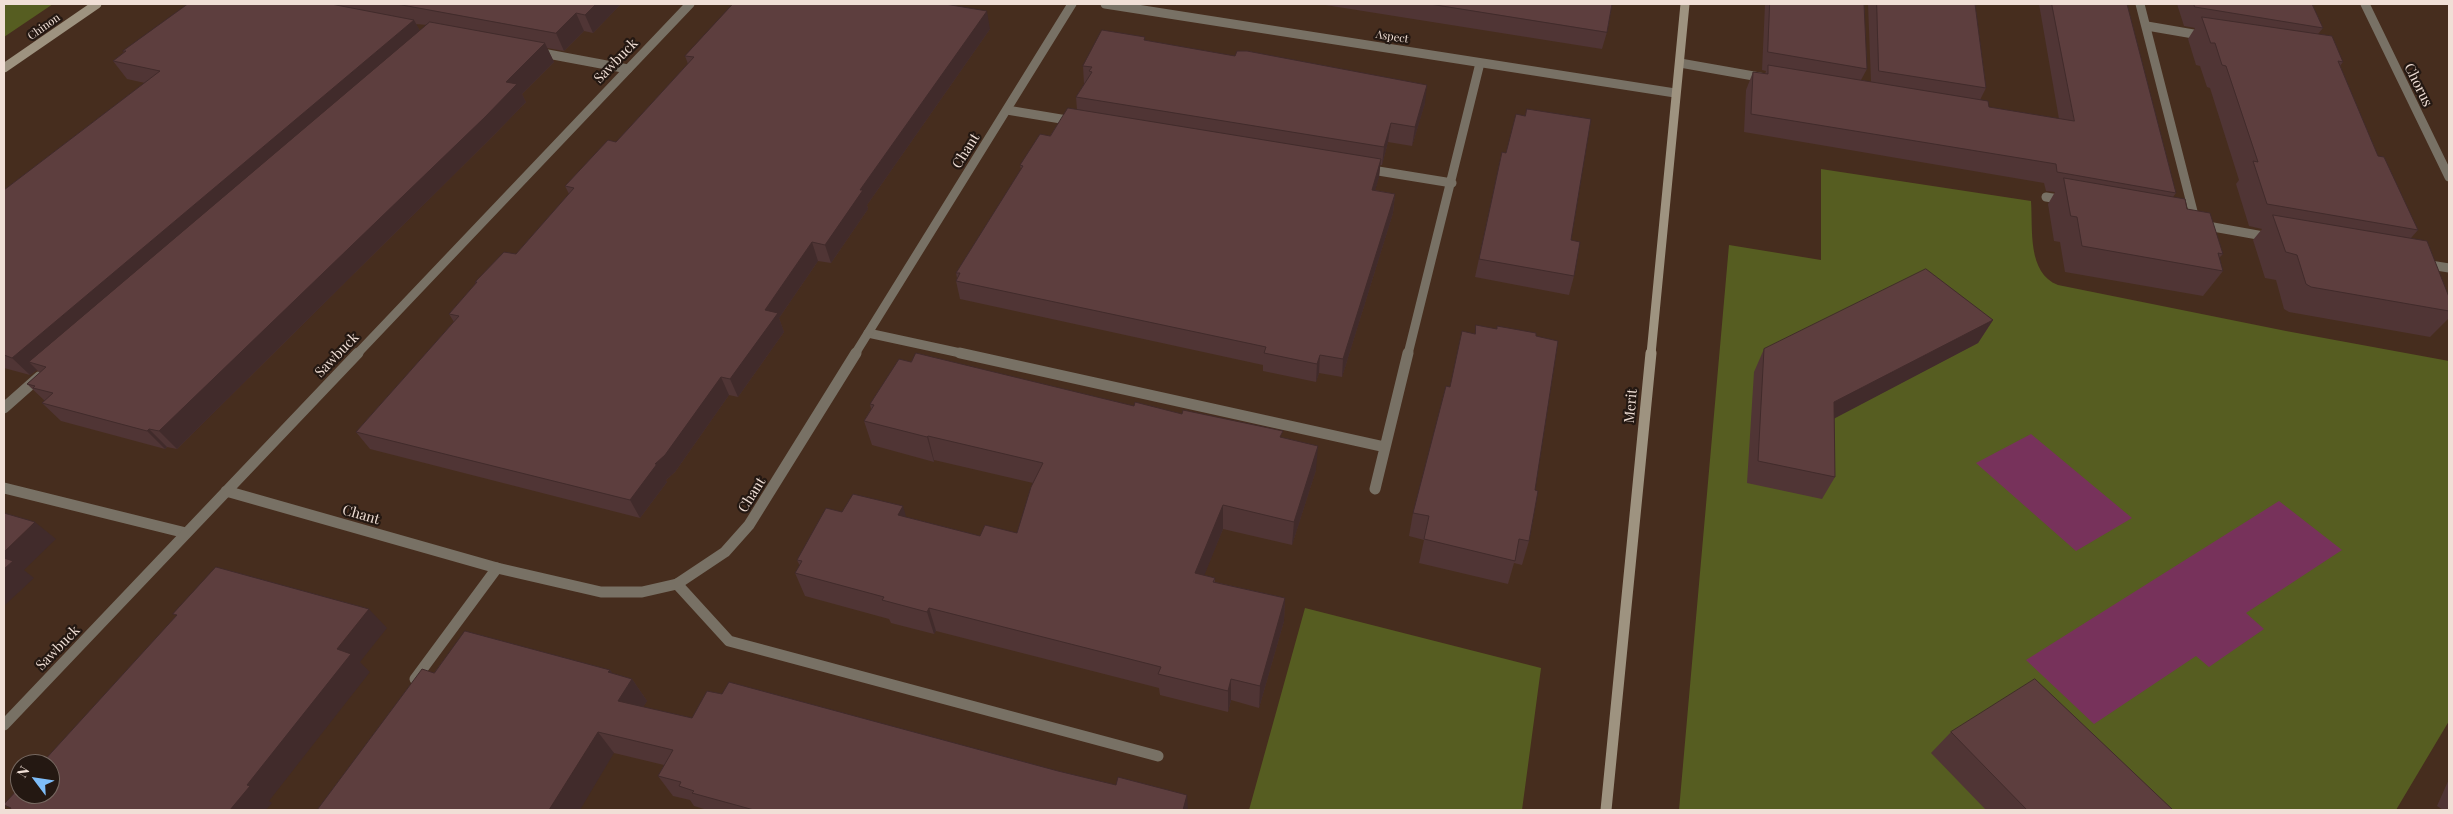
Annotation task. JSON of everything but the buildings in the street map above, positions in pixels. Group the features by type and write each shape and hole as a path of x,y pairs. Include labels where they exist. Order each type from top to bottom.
{"street":[{"name":"Chinon","path":"4,68 97,4"},
{"name":"Sawbuck","path":"4,725 690,4"},
{"name":"Chant","path":"226,491 497,568 601,592 642,592 677,584 725,552 749,525 1072,4"},
{"name":"Aspect","path":"1105,4 1675,93"},
{"name":"Merit","path":"1606,810 1685,4"},
{"path":"2140,4 2147,26 2191,223 2279,239"},
{"name":"Chorus","path":"2365,4 2449,177"},
{"path":"2147,26 2215,37"},
{"path":"524,50 628,69"},
{"path":"1374,489 1452,182 1480,63"},
{"path":"1680,63 1775,79"},
{"path":"1008,110 1085,122"},
{"path":"1355,167 1452,182"},
{"path":"2046,197 2074,202"},
{"path":"2411,262 2449,268"},
{"path":"868,333 1385,446"},
{"path":"4,408 49,369"},
{"path":"4,488 186,534"},
{"path":"410,685 497,568"},
{"path":"677,584 729,640 1158,756"}],"green space":[{"path":"4,4 53,4 4,37"},
{"path":"1821,169 2031,201 2032,237 2036,261 2048,279 2058,285 2286,331 2449,361 2449,721 2396,810 1679,810 1729,245 1821,260"},
{"path":"1305,608 1541,668 1522,810 1249,810"}],"shaded area":[{"path":"2031,434 2132,518 2076,551 1976,463"},
{"path":"2279,501 2342,550 2246,613 2264,629 2209,667 2196,656 2094,724 2026,660"}]}
